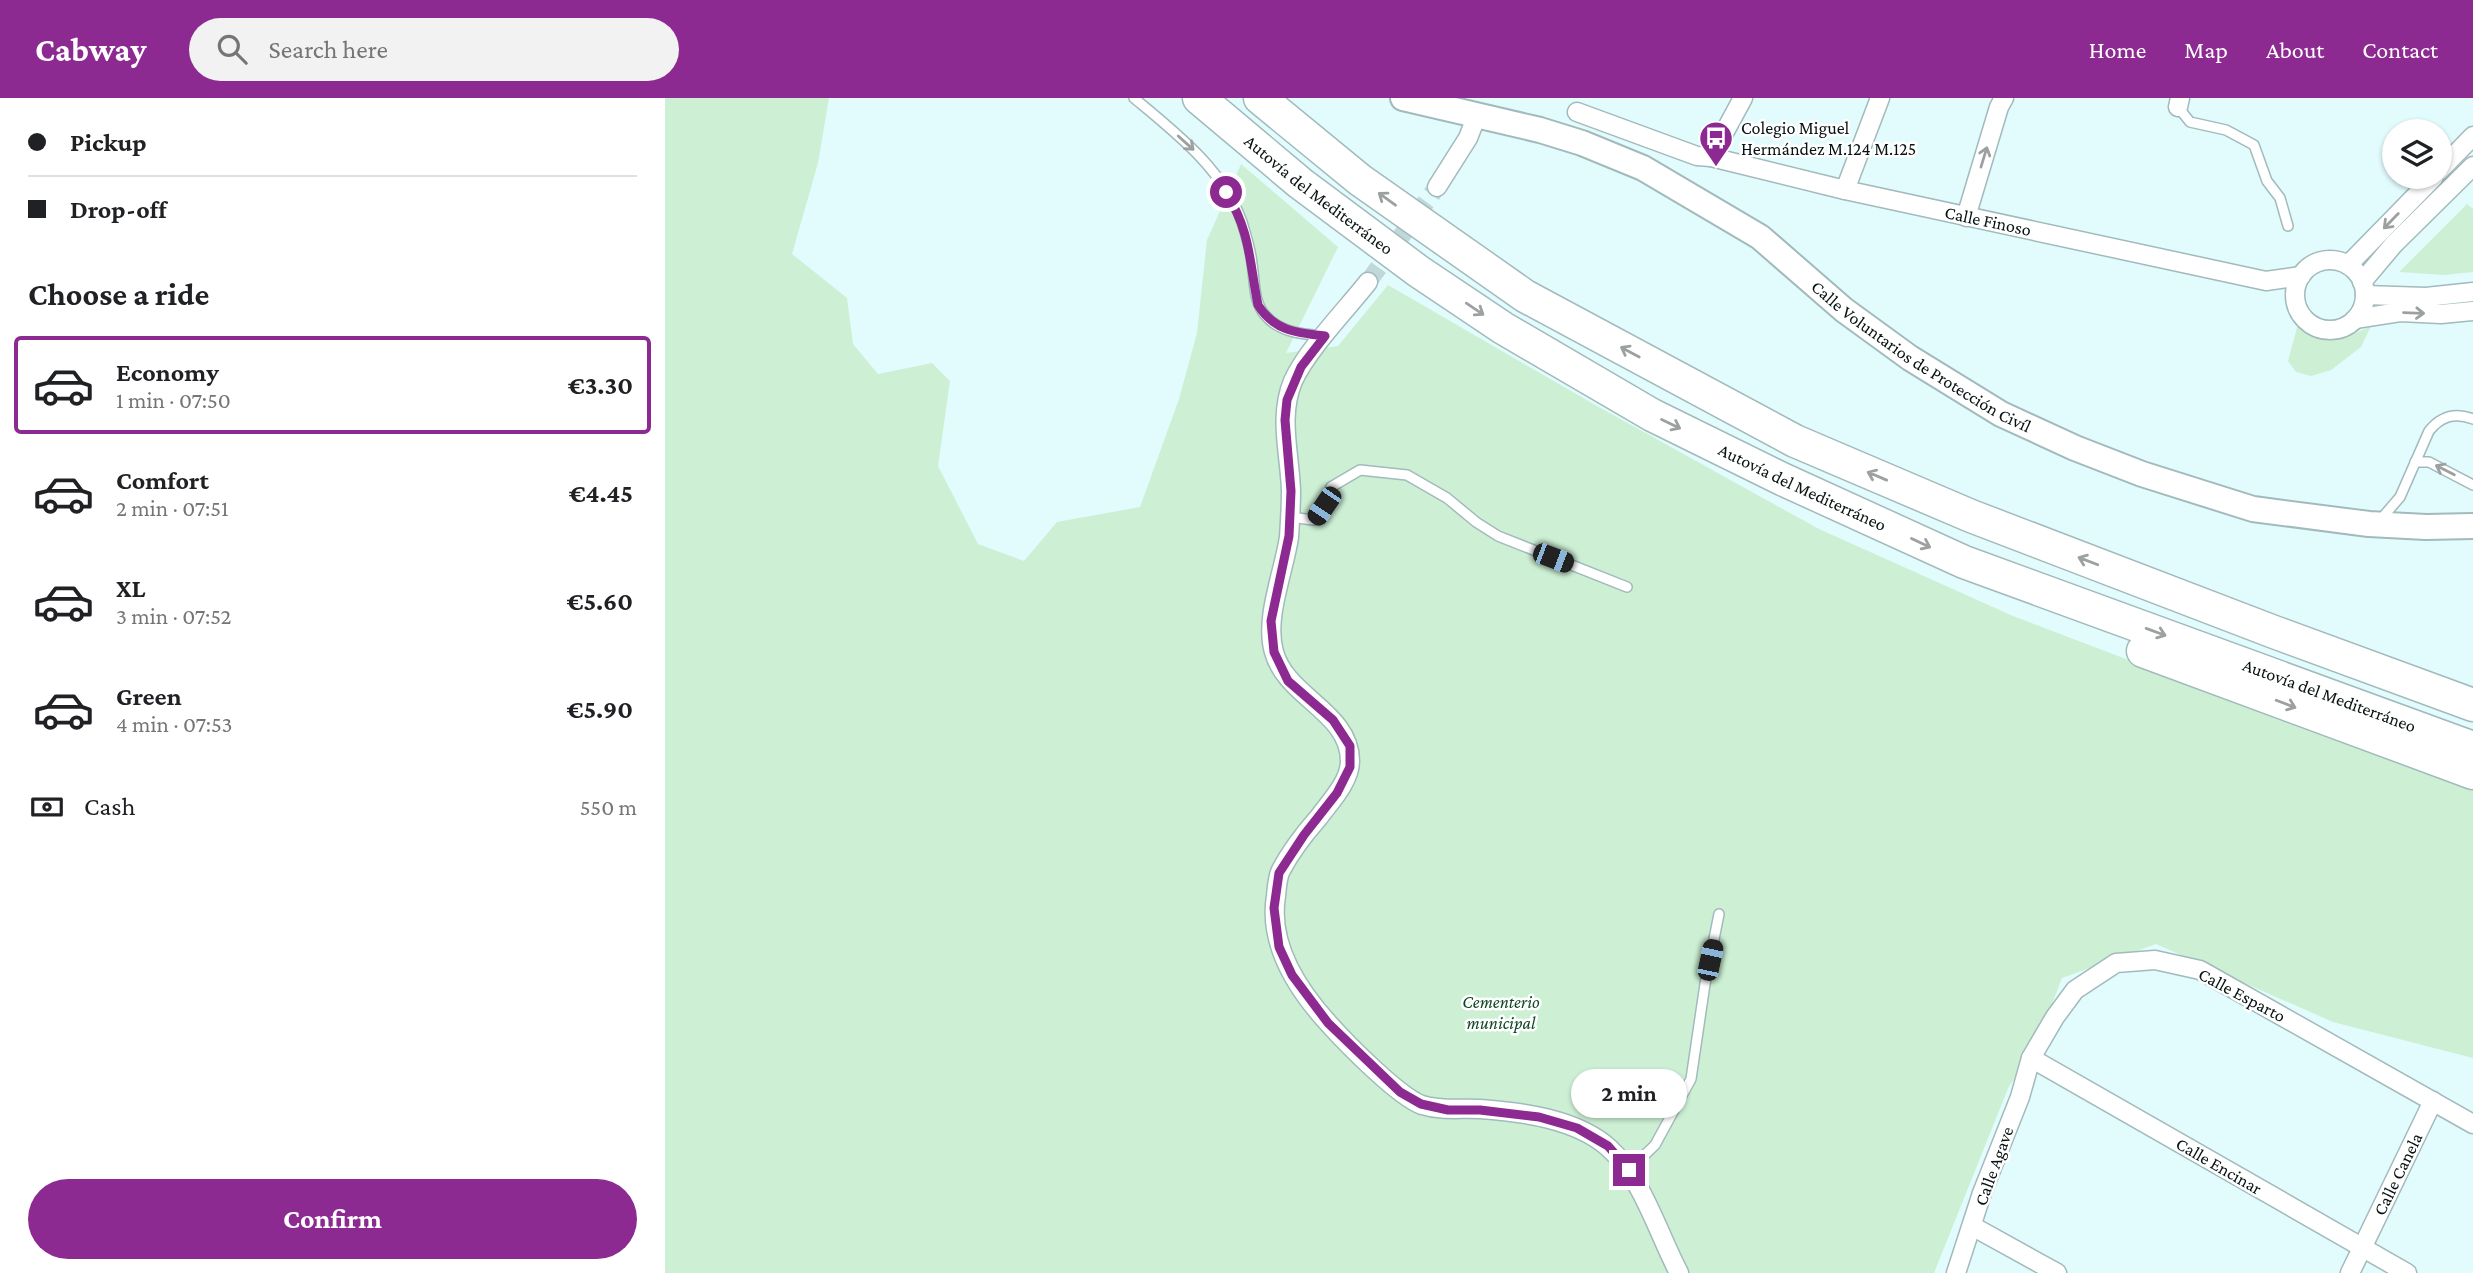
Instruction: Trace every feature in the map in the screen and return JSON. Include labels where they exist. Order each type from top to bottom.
[{"type":"highway","name":"Autovía del Mediterráneo","points":[[1199,98],[1300,183],[1418,271],[1503,328],[1652,415],[1782,479],[1963,562],[2473,748]]},
{"type":"highway","name":"Autovía del Mediterráneo","points":[[1260,98],[1360,180],[1525,296],[1795,441],[1971,516],[2473,705]]},
{"type":"highway","points":[[1963,562],[2119,642],[2473,773]]},
{"type":"highway","points":[[2274,632],[2394,659],[2473,687]]},
{"type":"street","name":"Calle Voluntarios de Protección Civíl","points":[[1403,98],[1582,142],[1643,168],[1760,237],[1844,310],[1910,358],[2001,414],[2075,449],[2142,474],[2253,509],[2369,524],[2469,528]]},
{"type":"street","points":[[1704,157],[1743,98]]},
{"type":"street","points":[[1845,190],[1879,98]]},
{"type":"street","points":[[1966,217],[2004,98]]},
{"type":"street","name":"Calle Finoso","points":[[1577,111],[1704,157],[1845,190],[2266,281],[2301,275]]},
{"type":"street","points":[[1437,187],[1468,138],[1477,116]]},
{"type":"street","points":[[2452,158],[2473,136]]},
{"type":"street","points":[[2363,288],[2394,244],[2473,166]]},
{"type":"street","points":[[2348,265],[2422,189]]},
{"type":"street","points":[[2355,319],[2364,304],[2363,288],[2348,265],[2338,261],[2317,262],[2301,275],[2296,285],[2296,305],[2301,314],[2316,327],[2337,329],[2355,319],[2400,312],[2441,314],[2473,311]]},
{"type":"street","name":"Calle Finoso","points":[[2266,281],[2296,305]]},
{"type":"street","points":[[1368,282],[1301,367],[1287,400],[1285,420],[1291,491],[1290,517],[1281,583],[1271,621],[1274,652],[1288,681],[1333,720],[1350,746],[1350,767],[1337,793],[1279,873],[1274,908],[1279,947],[1292,975],[1328,1023],[1400,1092],[1421,1104],[1448,1110],[1480,1110],[1539,1117],[1577,1128],[1608,1146],[1629,1170],[1679,1273]]},
{"type":"street","points":[[2363,288],[2426,297],[2473,292]]},
{"type":"street","name":"Calle Esparto","points":[[2031,1058],[2055,1017],[2075,990],[2116,963],[2155,960],[2200,970],[2473,1124]]},
{"type":"street","name":"Calle Agave","points":[[1956,1273],[1982,1194],[2020,1097],[2031,1058]]},
{"type":"street","name":"Calle Encinar","points":[[2031,1058],[2407,1273]]},
{"type":"street","name":"Calle Canela","points":[[2350,1273],[2433,1101]]},
{"type":"street","points":[[1972,1226],[2057,1273]]},
{"type":"lane","points":[[1135,98],[1197,154],[1216,175],[1229,197],[1246,238],[1258,305],[1264,314],[1283,329],[1325,336]]},
{"type":"lane","points":[[2179,102],[2190,122],[2226,130],[2254,145],[2267,181],[2280,198],[2288,226]]},
{"type":"lane","points":[[2369,524],[2386,516],[2400,497],[2435,423],[2451,416],[2462,415],[2473,419]]},
{"type":"lane","points":[[2415,462],[2429,462],[2473,485]]},
{"type":"lane","points":[[1290,517],[1314,520],[1324,506],[1331,487],[1360,470],[1407,475],[1447,498],[1498,536],[1627,587]]},
{"type":"lane","points":[[2400,497],[2404,514],[2416,527]]},
{"type":"lane","points":[[1629,1170],[1655,1145],[1691,1079],[1705,984],[1720,914]]},
{"type":"green space","name":"Cementerio municipal","points":[[665,98],[829,98],[818,163],[792,254],[847,298],[853,344],[878,374],[932,363],[950,381],[938,466],[978,544],[1024,561],[1057,522],[1140,507],[1179,399],[1197,333],[1207,240],[1241,164],[1338,247],[1286,353],[1338,346],[1388,285],[1597,406],[1819,529],[2013,616],[2473,787],[2473,1058],[2333,1022],[2156,944],[2062,978],[2031,1058],[2009,1086],[1934,1273],[665,1273]]},
{"type":"green space","points":[[2467,204],[2473,209],[2473,272],[2444,275],[2399,272]]},
{"type":"green space","points":[[2298,324],[2308,332],[2325,339],[2342,338],[2371,326],[2361,347],[2331,370],[2311,376],[2296,372],[2288,361]]},
{"type":"tunnel","points":[[1368,282],[1437,187]]},
{"type":"place","name":"Colegio Miguel Hermández M.124 M.125","points":[[1716,168]]},
{"type":"route","points":[[1226,192],[1242,223],[1252,262],[1258,305],[1264,314],[1283,329],[1325,336],[1301,367],[1287,400],[1286,444],[1291,491],[1289,536],[1271,621],[1274,652],[1288,681],[1333,720],[1350,746],[1350,767],[1337,793],[1279,873],[1274,908],[1279,947],[1292,975],[1328,1023],[1400,1092],[1421,1104],[1448,1110],[1480,1110],[1539,1117],[1577,1128],[1608,1146],[1629,1170]]}]
